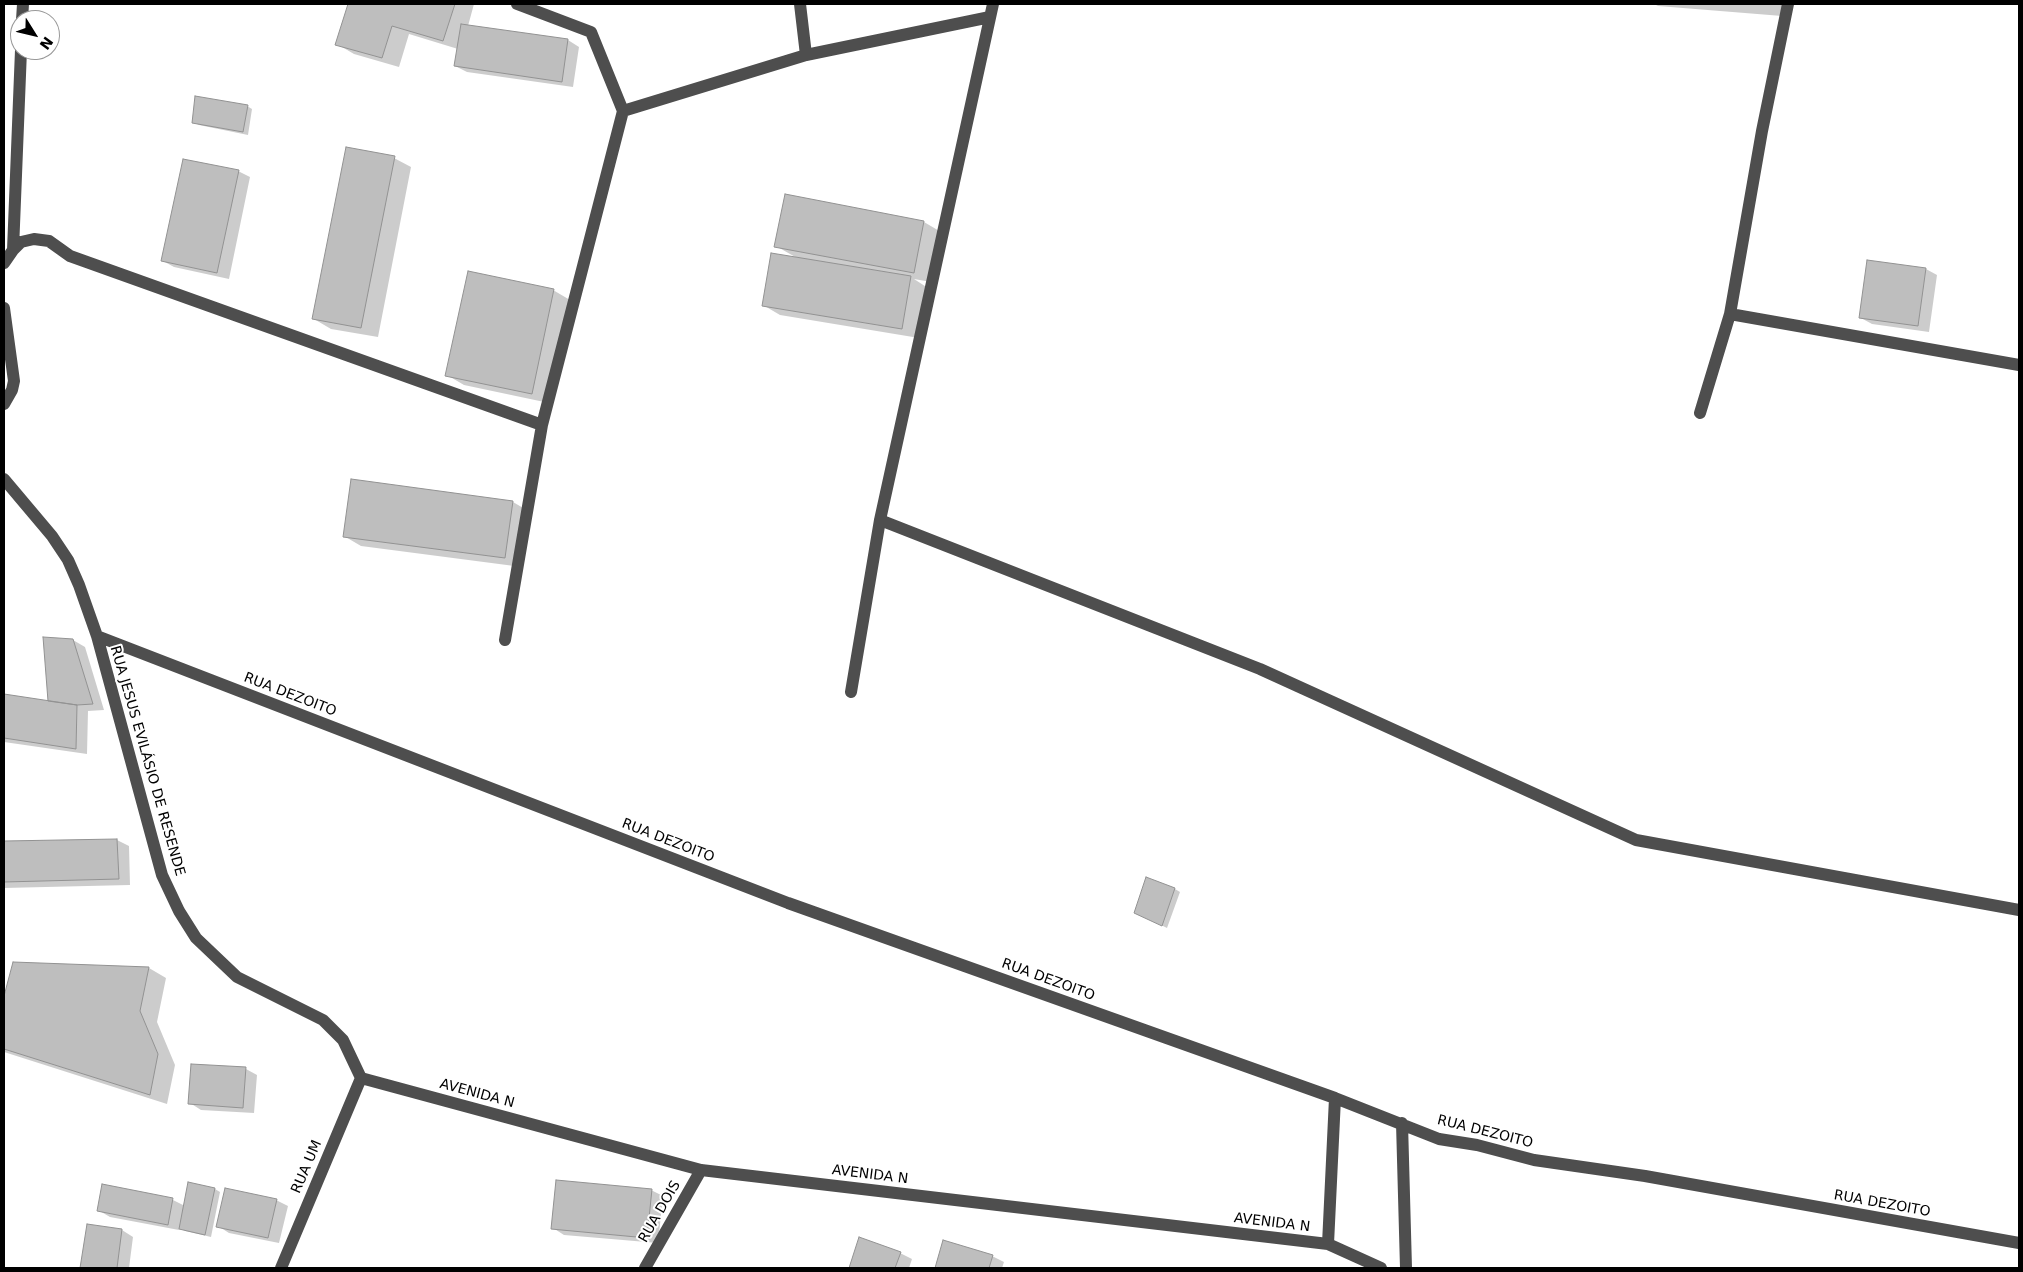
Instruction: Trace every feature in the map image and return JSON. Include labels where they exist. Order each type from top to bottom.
[{"type":"street","points":[[504,640],[542,425],[623,112],[591,32],[517,4]]},
{"type":"street","points":[[800,4],[806,55]]},
{"type":"street","points":[[851,692],[880,520],[993,4]]},
{"type":"street","points":[[1700,413],[1730,314],[1762,131],[1788,4]]},
{"type":"street","points":[[623,112],[806,55],[990,17]]},
{"type":"street","points":[[13,250],[21,60]]},
{"type":"street","points":[[4,263],[21,242],[34,239],[49,240],[70,256],[542,425]]},
{"type":"street","points":[[4,308],[14,381],[12,390],[4,404]]},
{"type":"street","points":[[1730,314],[2019,365]]},
{"type":"street","name":"RUA JESUS EVILÁSIO DE RESENDE","points":[[4,479],[52,536],[68,560],[79,585],[96,636],[162,875],[179,911],[196,938],[237,977],[323,1020],[343,1040],[361,1078]]},
{"type":"street","points":[[880,520],[1260,669],[1636,840],[2019,910]]},
{"type":"street","name":"RUA DEZOITO","points":[[96,636],[788,903],[1335,1098],[1439,1139],[1477,1145],[1534,1160],[1645,1176],[2019,1243]]},
{"type":"street","name":"AVENIDA N","points":[[361,1078],[701,1170],[1328,1244],[1381,1268]]},
{"type":"street","name":"RUA UM","points":[[281,1268],[361,1078]]},
{"type":"street","points":[[1328,1244],[1335,1098]]},
{"type":"street","points":[[1402,1123],[1406,1268]]},
{"type":"street","name":"RUA DOIS","points":[[645,1268],[701,1170]]},
{"type":"building","points":[[348,4],[455,4],[443,41],[392,26],[382,58],[335,45]]},
{"type":"building","points":[[461,24],[568,39],[562,82],[454,66]]},
{"type":"building","points":[[195,96],[248,105],[243,132],[192,123]]},
{"type":"building","points":[[346,147],[395,156],[361,328],[312,319]]},
{"type":"building","points":[[183,159],[239,170],[217,273],[161,261]]},
{"type":"building","points":[[785,194],[924,221],[914,273],[774,247]]},
{"type":"building","points":[[771,253],[911,276],[902,329],[762,306]]},
{"type":"building","points":[[1867,260],[1926,268],[1918,326],[1859,318]]},
{"type":"building","points":[[468,271],[554,289],[532,394],[445,376]]},
{"type":"building","points":[[351,479],[513,501],[505,558],[343,537]]},
{"type":"building","points":[[43,637],[73,639],[93,704],[77,705],[48,701]]},
{"type":"building","points":[[4,694],[77,705],[76,749],[4,738]]},
{"type":"building","points":[[117,839],[119,879],[4,882],[4,841]]},
{"type":"building","points":[[1146,877],[1175,888],[1162,926],[1134,913]]},
{"type":"building","points":[[13,962],[149,967],[140,1011],[158,1054],[150,1095],[4,1049],[4,996]]},
{"type":"building","points":[[191,1064],[246,1067],[243,1108],[188,1104]]},
{"type":"building","points":[[556,1180],[652,1189],[647,1238],[551,1229]]},
{"type":"building","points":[[188,1182],[215,1188],[205,1235],[179,1229]]},
{"type":"building","points":[[102,1184],[173,1198],[168,1225],[97,1211]]},
{"type":"building","points":[[225,1188],[277,1199],[268,1238],[216,1227]]},
{"type":"building","points":[[87,1224],[122,1229],[117,1268],[80,1268]]},
{"type":"building","points":[[859,1237],[901,1252],[895,1268],[849,1268]]},
{"type":"building","points":[[943,1240],[993,1255],[989,1268],[935,1268]]}]
